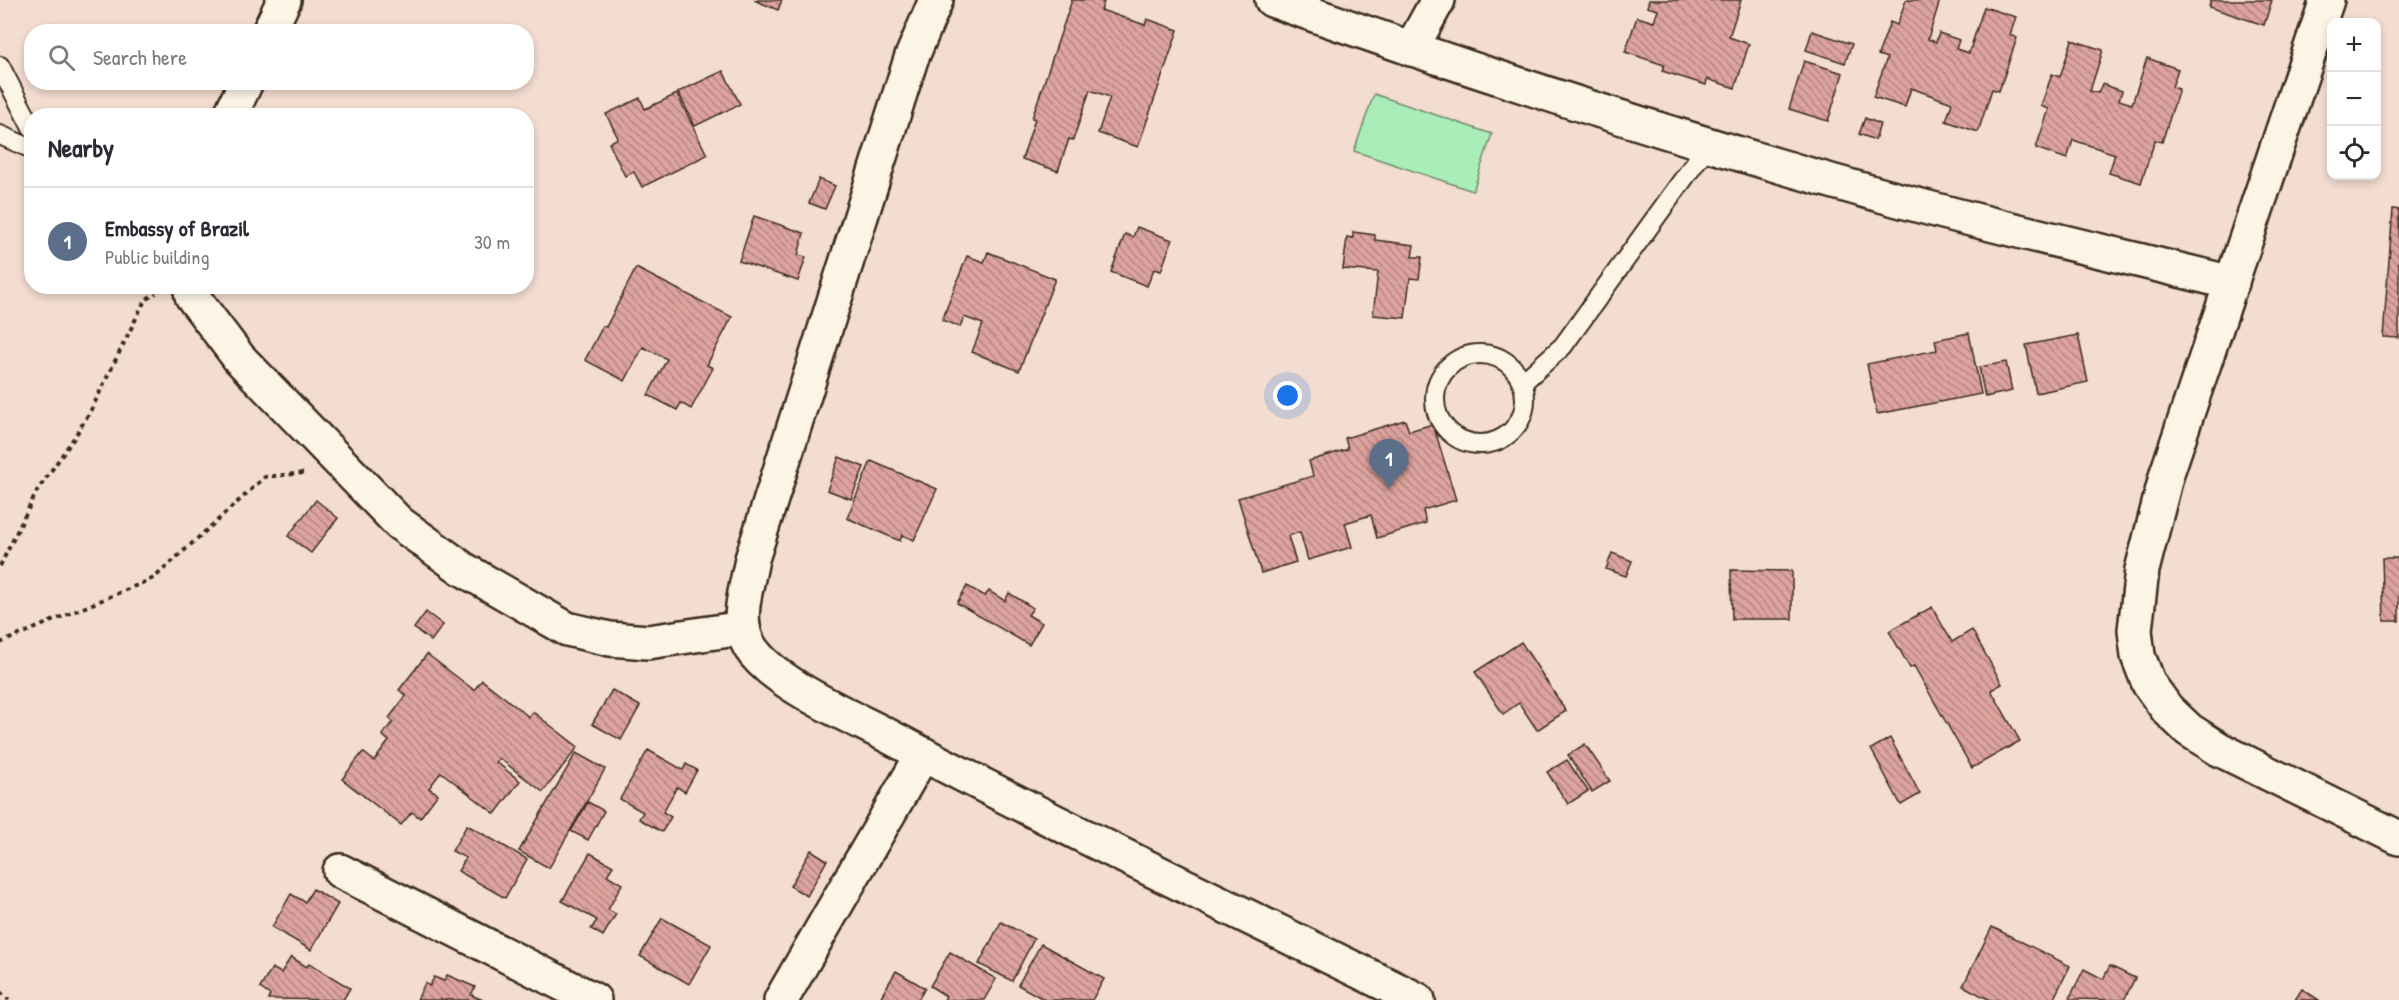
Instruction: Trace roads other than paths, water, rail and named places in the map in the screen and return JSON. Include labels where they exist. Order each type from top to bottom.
[{"type":"street","points":[[273,24],[284,0]]},
{"type":"street","points":[[936,0],[911,59],[752,559],[743,606],[742,628],[749,646],[763,663],[783,678],[923,754],[1418,1000]]},
{"type":"street","points":[[1272,0],[1412,49],[1708,145],[1897,200],[2232,283]]},
{"type":"street","points":[[1412,49],[1438,0]]},
{"type":"street","points":[[2327,0],[2167,473],[2142,570],[2135,630],[2138,656],[2149,684],[2167,709],[2189,730],[2219,749],[2399,838]]},
{"type":"street","points":[[234,108],[242,90]]},
{"type":"street","points":[[183,294],[239,358],[399,523],[463,570],[567,629],[610,639],[648,642],[742,628]]},
{"type":"street","points":[[781,1000],[923,754]]},
{"type":"street","points":[[340,870],[594,1000]]},
{"type":"lane","points":[[0,66],[24,112]]},
{"type":"lane","points":[[0,135],[24,146]]},
{"type":"lane","points":[[1523,382],[1563,345],[1708,145]]},
{"type":"lane","points":[[1482,352],[1507,361],[1523,382],[1525,407],[1513,431],[1491,444],[1465,442],[1443,427],[1434,403],[1438,377],[1456,359],[1482,352]]},
{"type":"place","name":"Embassy of Brazil","points":[[1389,489]]}]
